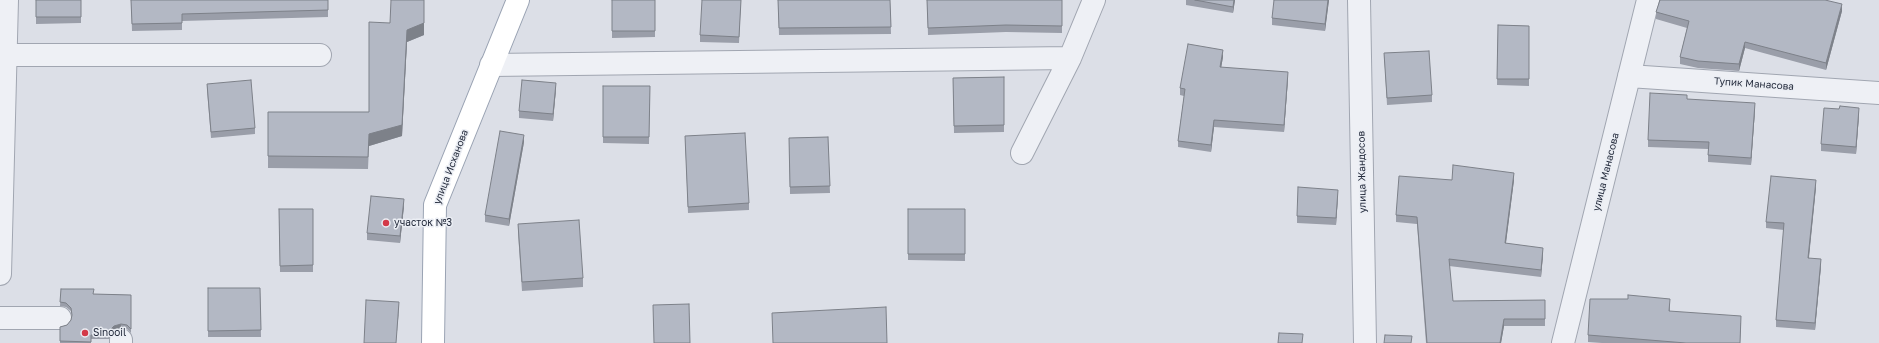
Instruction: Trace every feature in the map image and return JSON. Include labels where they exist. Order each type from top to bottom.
[{"type":"main road","name":"улица Исханова","points":[[433,343],[435,205],[518,0]]},
{"type":"street","points":[[1022,153],[1070,58],[1094,0]]},
{"type":"street","name":"улица Жандосов","points":[[1359,0],[1365,343]]},
{"type":"street","name":"улица Манасова","points":[[1563,343],[1648,0]]},
{"type":"street","points":[[0,274],[5,55],[4,10]]},
{"type":"street","points":[[5,55],[320,55]]},
{"type":"street","points":[[492,65],[1070,58]]},
{"type":"street","name":"Тупик Манасова","points":[[1629,76],[1879,93]]},
{"type":"street","points":[[0,318],[60,318]]},
{"type":"building","points":[[36,0],[81,0],[81,17],[36,17]]},
{"type":"building","points":[[131,0],[328,0],[328,10],[182,14],[182,23],[132,24]]},
{"type":"building","points":[[391,0],[424,0],[424,23],[407,30],[402,125],[369,134],[368,157],[268,156],[268,112],[369,112],[369,22],[390,23]]},
{"type":"building","points":[[612,0],[655,0],[655,31],[612,31]]},
{"type":"building","points":[[702,0],[741,0],[739,37],[700,35]]},
{"type":"building","points":[[778,0],[890,0],[891,27],[779,28]]},
{"type":"building","points":[[927,0],[1062,0],[1062,26],[1006,25],[928,28]]},
{"type":"building","points":[[1195,0],[1234,0],[1233,7]]},
{"type":"building","points":[[1274,0],[1328,0],[1325,24],[1272,18]]},
{"type":"building","points":[[1660,0],[1825,0],[1842,4],[1826,63],[1745,42],[1739,64],[1698,61],[1680,57],[1689,21],[1656,12]]},
{"type":"building","points":[[1498,25],[1529,26],[1529,79],[1497,79]]},
{"type":"building","points":[[1188,44],[1223,50],[1220,67],[1288,72],[1284,125],[1214,120],[1211,145],[1178,141],[1185,89],[1180,88]]},
{"type":"building","points":[[1429,51],[1432,95],[1387,98],[1384,53]]},
{"type":"building","points":[[1004,77],[1004,125],[954,126],[953,78]]},
{"type":"building","points":[[251,80],[255,128],[211,132],[207,84]]},
{"type":"building","points":[[522,80],[556,83],[553,114],[519,111]]},
{"type":"building","points":[[603,86],[650,86],[649,137],[603,137]]},
{"type":"building","points":[[1650,93],[1687,95],[1687,99],[1755,103],[1751,158],[1708,155],[1709,142],[1648,140]]},
{"type":"building","points":[[1840,106],[1859,108],[1856,147],[1821,144],[1824,108],[1839,109]]},
{"type":"building","points":[[500,131],[524,135],[509,219],[485,215]]},
{"type":"building","points":[[745,133],[749,203],[688,207],[685,136]]},
{"type":"building","points":[[828,137],[830,186],[790,187],[789,138]]},
{"type":"building","points":[[1453,165],[1514,173],[1505,243],[1543,248],[1541,270],[1449,259],[1453,301],[1545,300],[1545,319],[1504,319],[1500,343],[1427,343],[1417,217],[1396,215],[1399,176],[1452,180]]},
{"type":"building","points":[[1771,176],[1816,180],[1808,258],[1821,259],[1815,323],[1776,320],[1784,223],[1766,222]]},
{"type":"building","points":[[1298,187],[1338,190],[1336,218],[1297,216]]},
{"type":"building","name":"участок №3","points":[[371,196],[404,199],[400,236],[367,233]]},
{"type":"building","points":[[279,209],[313,209],[313,265],[280,266]]},
{"type":"building","points":[[908,209],[965,209],[965,254],[908,254]]},
{"type":"building","points":[[579,220],[583,278],[522,282],[518,224]]},
{"type":"building","points":[[208,288],[260,288],[261,330],[208,331]]},
{"type":"building","points":[[61,289],[94,289],[93,294],[131,295],[131,329],[127,325],[121,324],[114,326],[110,330],[109,336],[91,335],[91,342],[60,341],[60,327],[67,325],[71,320],[72,315],[71,308],[66,303],[60,302]]},
{"type":"building","points":[[1628,295],[1670,299],[1669,311],[1741,316],[1740,343],[1686,343],[1588,335],[1590,299],[1628,299]]},
{"type":"building","points":[[366,300],[399,302],[396,343],[364,343]]},
{"type":"building","points":[[689,304],[690,343],[654,343],[653,305]]},
{"type":"building","points":[[886,307],[887,343],[773,343],[772,313]]},
{"type":"building","points":[[1279,333],[1303,334],[1302,343],[1278,343]]},
{"type":"building","points":[[1385,335],[1412,336],[1411,343],[1384,343]]},
{"type":"place","name":"участок №3","points":[[386,223]]},
{"type":"place","name":"Sinooil","points":[[85,333]]}]
